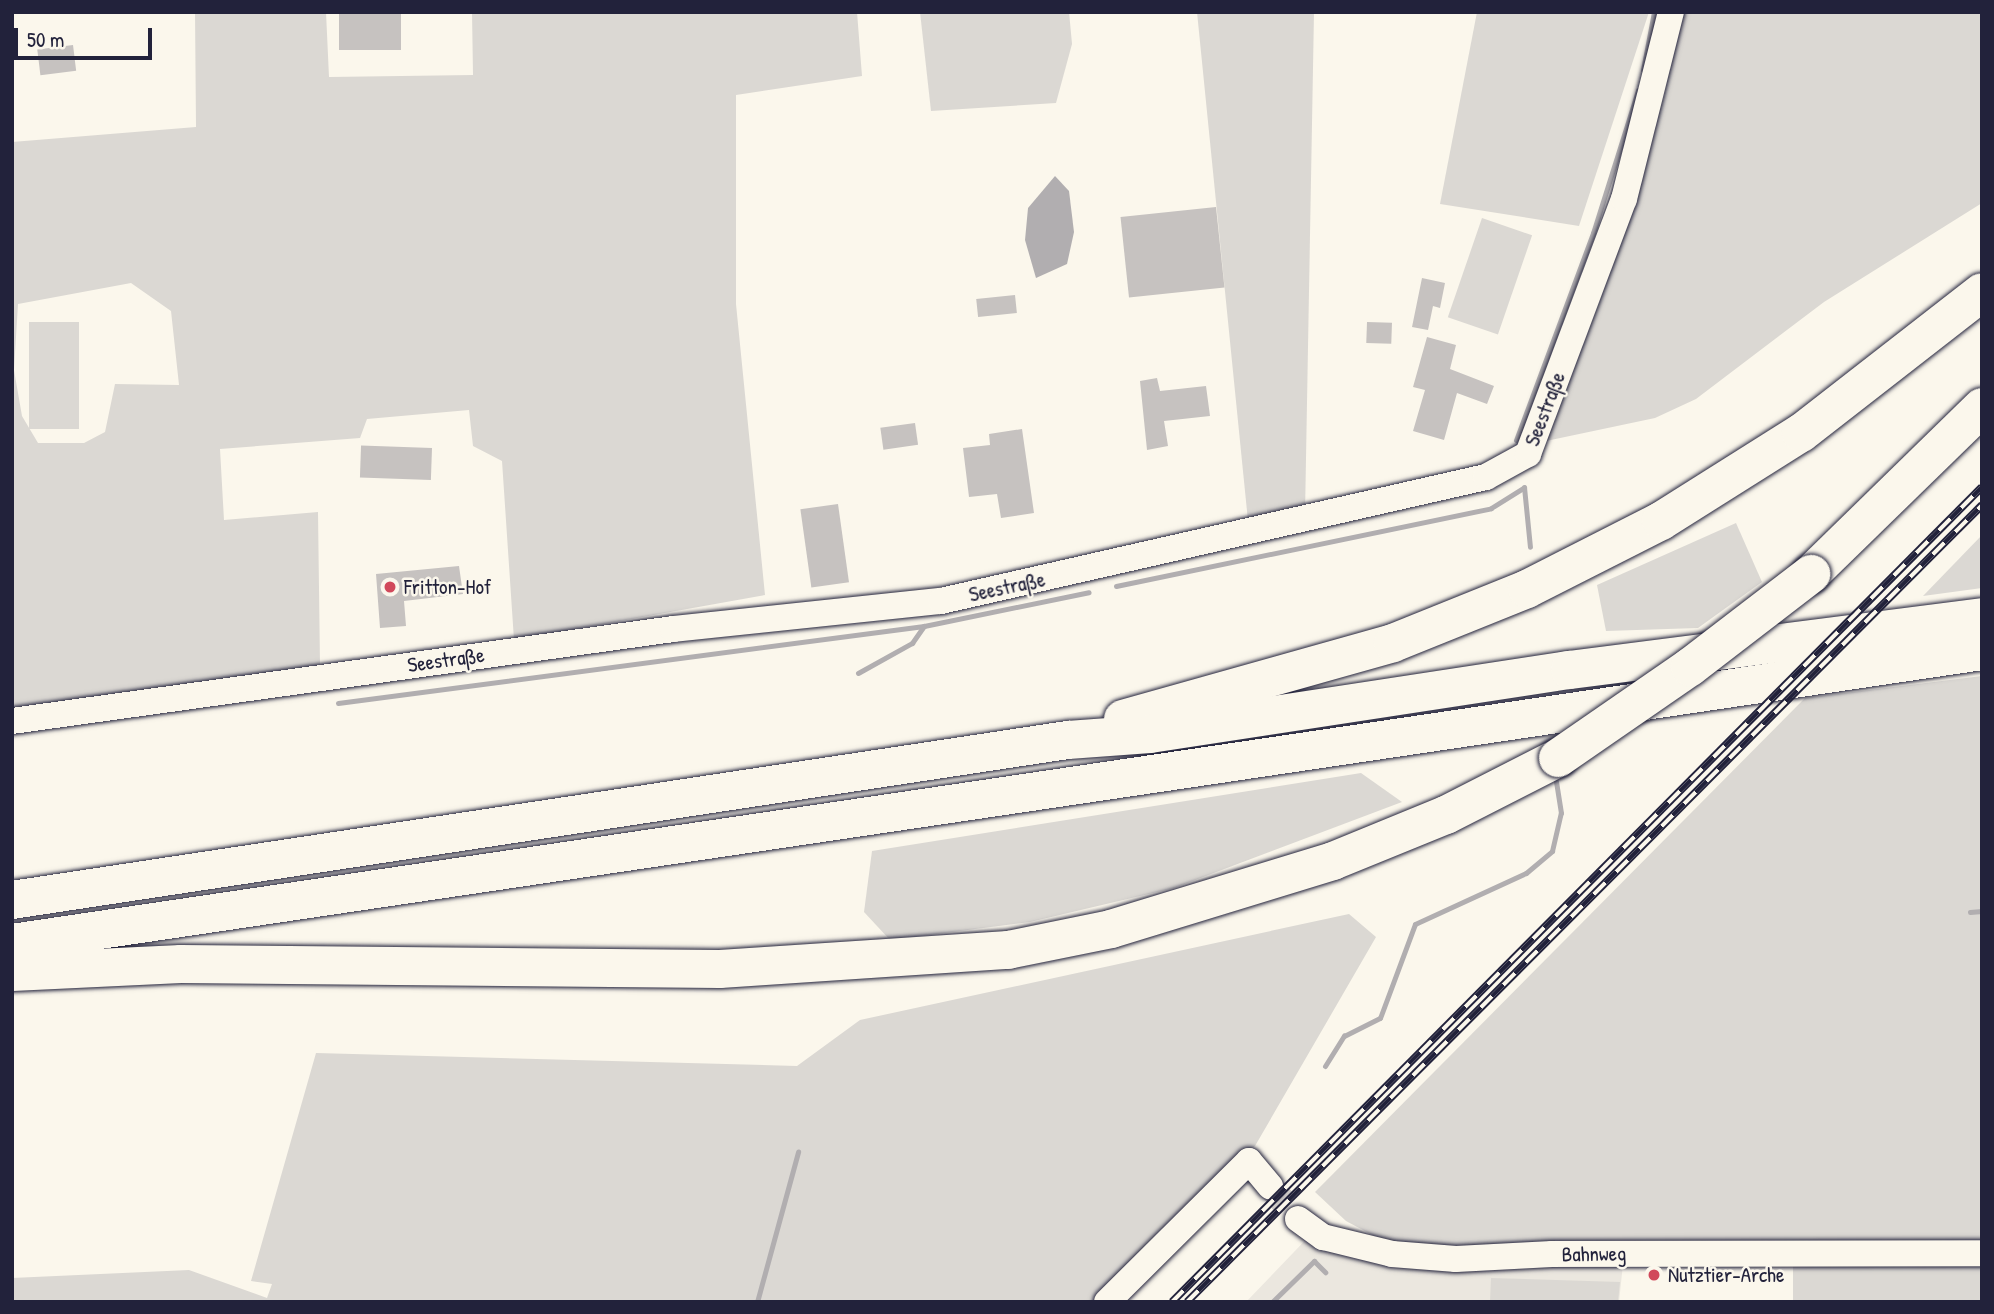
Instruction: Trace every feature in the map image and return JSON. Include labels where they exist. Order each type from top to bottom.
[{"type":"highway","points":[[1068,740],[1152,708],[1259,684],[1393,643],[1527,589],[1661,521],[1801,433],[1982,292]]},
{"type":"highway","points":[[12,972],[181,964],[720,969],[1007,950],[1111,929],[1333,861],[1446,815],[1558,758],[1690,667],[1811,574],[1982,407]]},
{"type":"highway","points":[[12,900],[1068,740],[1150,734],[1570,670],[1982,617]]},
{"type":"highway","points":[[12,943],[1982,651]]},
{"type":"street","name":"Seestraße","points":[[12,721],[673,629],[940,601],[1486,477],[1528,454],[1624,199],[1671,12]]},
{"type":"street","points":[[1107,1302],[1249,1161],[1270,1186]]},
{"type":"street","name":"Bahnweg","points":[[1298,1219],[1323,1237],[1392,1254],[1456,1259],[1552,1254],[1982,1253]]},
{"type":"shaded area","points":[[195,12],[326,12],[329,77],[473,75],[472,12],[857,12],[862,76],[736,95],[736,304],[765,595],[514,640],[502,461],[473,446],[469,410],[367,419],[360,438],[220,449],[224,520],[318,512],[320,665],[12,711],[12,142],[196,127]],"holes":[[[131,283],[171,311],[179,385],[115,384],[105,432],[84,443],[38,443],[22,416],[14,370],[18,304]]]},
{"type":"shaded area","points":[[920,12],[1069,12],[1072,44],[1056,103],[931,111]]},
{"type":"shaded area","points":[[1197,12],[1314,12],[1305,515],[1248,521]]},
{"type":"shaded area","points":[[1477,12],[1649,12],[1579,226],[1440,204]]},
{"type":"shaded area","points":[[1681,12],[1982,12],[1982,203],[1824,302],[1696,399],[1655,418],[1546,441],[1600,301],[1664,97]]},
{"type":"shaded area","points":[[1055,176],[1069,191],[1074,232],[1067,264],[1036,278],[1025,240],[1028,208]]},
{"type":"shaded area","points":[[1482,218],[1532,235],[1498,335],[1448,317]]},
{"type":"shaded area","points":[[29,322],[79,322],[79,429],[29,429]]},
{"type":"shaded area","points":[[1736,523],[1762,582],[1698,628],[1606,631],[1597,585]]},
{"type":"shaded area","points":[[1982,535],[1982,588],[1923,596]]},
{"type":"shaded area","points":[[1982,676],[1982,1245],[1393,1246],[1346,1221],[1315,1192],[1805,698]]},
{"type":"shaded area","points":[[1361,773],[1402,802],[1174,888],[1030,922],[890,940],[864,912],[872,851]]},
{"type":"shaded area","points":[[1349,914],[1376,937],[1255,1146],[1095,1302],[12,1302],[12,1278],[189,1270],[267,1298],[272,1284],[251,1281],[316,1053],[797,1066],[860,1020]]},
{"type":"shaded area","points":[[1317,1228],[1393,1246],[1623,1264],[1619,1302],[1246,1302]]},
{"type":"shaded area","points":[[1793,1259],[1982,1259],[1982,1302],[1793,1302]]},
{"type":"shaded area","points":[[1491,1278],[1620,1282],[1618,1302],[1490,1302]]},
{"type":"building","points":[[339,12],[401,12],[401,50],[339,50]]},
{"type":"building","points":[[73,45],[76,71],[40,75],[37,49]]},
{"type":"building","points":[[1216,207],[1224,288],[1129,298],[1121,217]]},
{"type":"building","points":[[1422,278],[1445,283],[1440,308],[1433,306],[1428,330],[1412,327]]},
{"type":"building","points":[[1015,295],[1017,313],[978,317],[976,299]]},
{"type":"building","points":[[1367,322],[1392,323],[1391,344],[1366,343]]},
{"type":"building","points":[[1427,337],[1456,345],[1450,369],[1494,386],[1487,404],[1457,393],[1444,440],[1413,431],[1425,390],[1413,387]]},
{"type":"building","points":[[1157,378],[1160,391],[1206,386],[1210,416],[1164,421],[1168,446],[1147,450],[1140,381]]},
{"type":"building","points":[[915,423],[918,445],[883,450],[880,428]]},
{"type":"building","points":[[1022,429],[1034,513],[1001,518],[997,494],[969,497],[963,448],[990,445],[989,434]]},
{"type":"building","points":[[361,446],[432,448],[431,480],[360,478]]},
{"type":"building","points":[[838,504],[849,582],[811,588],[800,509]]},
{"type":"building","points":[[459,566],[463,594],[404,601],[406,626],[380,628],[376,574]]},
{"type":"waterway","points":[[1643,70],[1654,12]]},
{"type":"waterway","points":[[1516,440],[1593,233],[1638,90]]},
{"type":"waterway","points":[[1116,586],[1491,508],[1524,487],[1530,547]]},
{"type":"waterway","points":[[858,673],[912,643],[924,626],[1089,592]]},
{"type":"waterway","points":[[338,703],[924,626]]},
{"type":"waterway","points":[[1325,1066],[1344,1036],[1380,1018],[1415,924],[1526,873],[1552,851],[1561,813],[1556,781]]},
{"type":"waterway","points":[[1970,912],[1982,911]]},
{"type":"waterway","points":[[757,1302],[798,1152]]},
{"type":"waterway","points":[[1272,1302],[1314,1261],[1325,1272]]},
{"type":"tunnel","points":[[1270,1186],[1298,1219]]},
{"type":"railway","points":[[1172,1302],[1982,487]]},
{"type":"railway","points":[[1187,1302],[1982,505]]},
{"type":"place","name":"Fritton-Hof","points":[[390,587]]},
{"type":"place","name":"Nutztier-Arche","points":[[1654,1275]]}]
